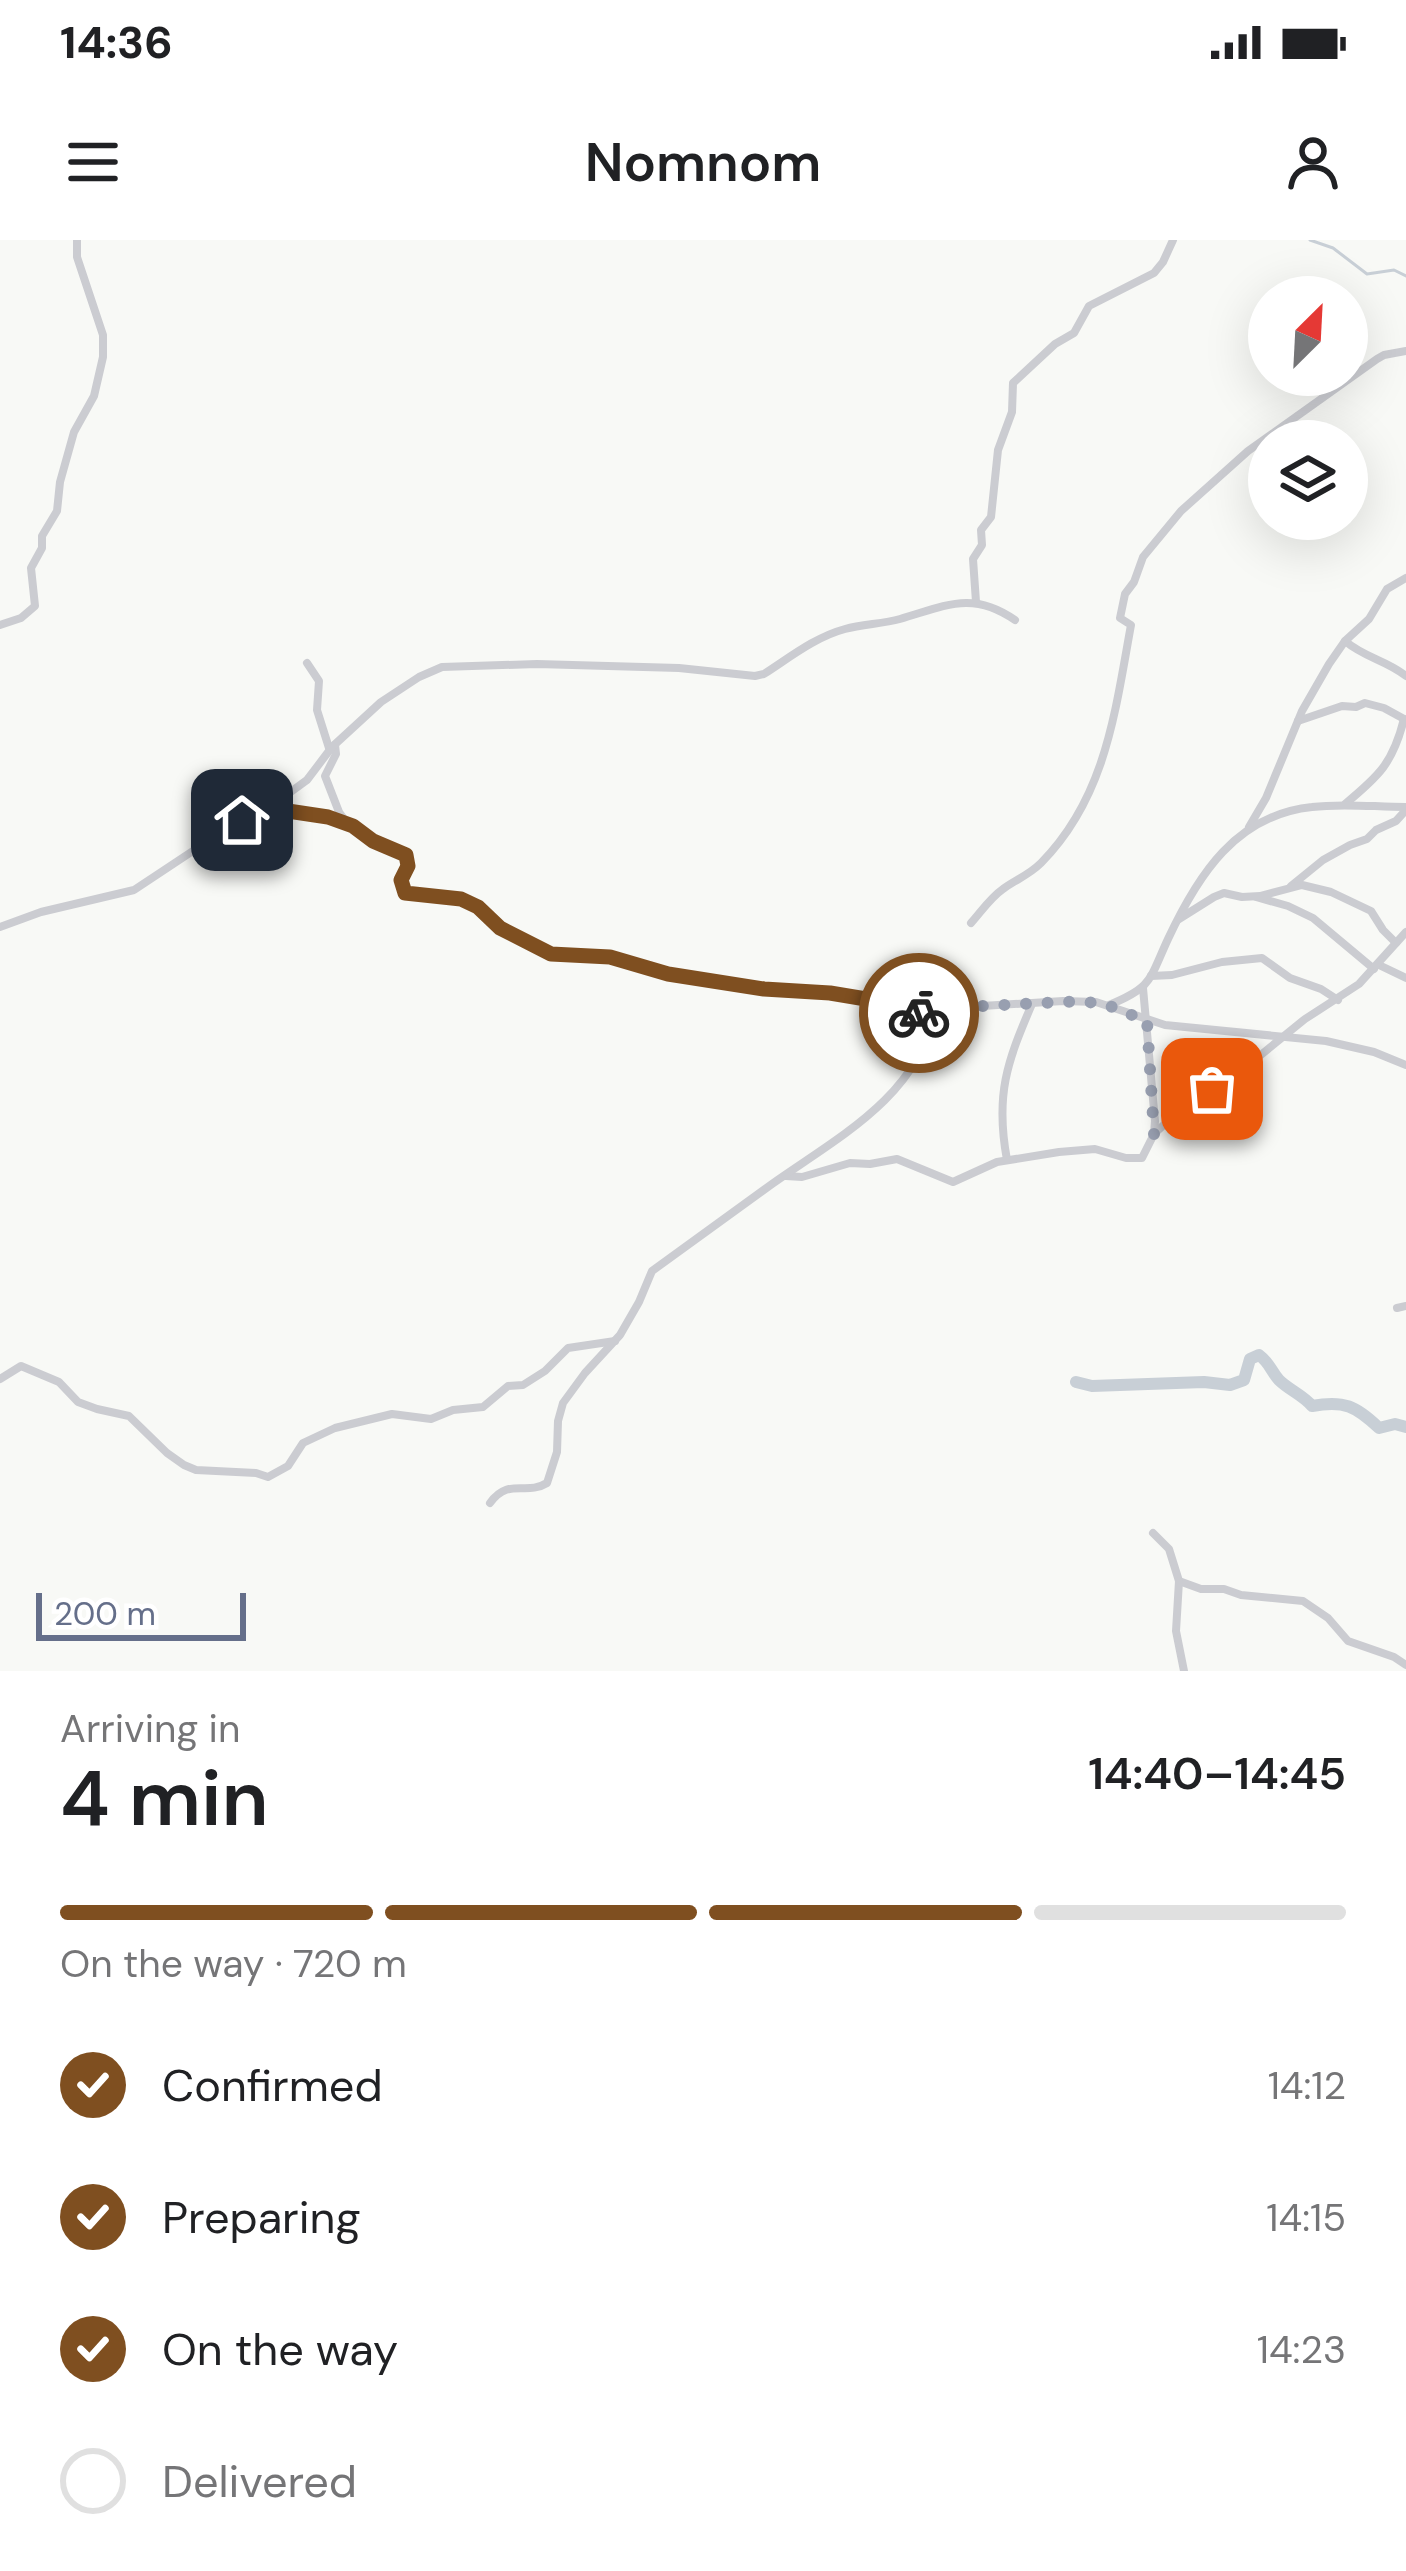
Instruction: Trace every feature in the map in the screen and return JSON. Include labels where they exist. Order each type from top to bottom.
[{"type":"street","points":[[0,625],[21,618],[35,606],[31,568],[57,511],[74,432],[94,396],[103,357],[103,335],[77,257],[77,240]]},
{"type":"street","points":[[976,602],[974,560],[982,544],[981,530],[991,517],[999,443],[1010,421],[1013,383],[1074,333],[1089,306],[1154,273],[1173,240]]},
{"type":"street","points":[[971,923],[999,892],[1044,860],[1090,795],[1119,702],[1130,625],[1120,618],[1122,603],[1143,557],[1181,512],[1248,451],[1377,359],[1406,351]]},
{"type":"street","points":[[1107,1005],[1143,988],[1217,858],[1248,828],[1297,722],[1345,641],[1369,619],[1387,590],[1406,578]]},
{"type":"street","points":[[0,927],[41,911],[134,890],[308,780],[332,747],[397,690],[442,667],[679,668],[755,676],[840,630],[934,607],[976,602],[1015,620]]},
{"type":"street","points":[[1345,641],[1406,676]]},
{"type":"street","points":[[307,663],[319,681],[317,710],[336,754],[326,779],[338,812],[348,824]]},
{"type":"street","points":[[1297,722],[1365,703],[1405,719],[1394,752],[1380,774],[1344,806]]},
{"type":"street","points":[[268,808],[348,824],[406,855],[408,866],[401,880],[405,893],[461,899],[478,907],[500,928],[551,954],[610,957],[668,974],[764,989],[830,993],[932,1015],[982,1006],[1082,1001],[1179,1028],[1286,1036],[1374,1052],[1406,1065]]},
{"type":"street","points":[[1248,828],[1300,808],[1406,809]]},
{"type":"street","points":[[1291,887],[1323,860],[1364,841],[1406,809]]},
{"type":"street","points":[[1178,920],[1224,893],[1243,897],[1314,886],[1374,914],[1396,943]]},
{"type":"street","points":[[1255,896],[1312,919],[1377,967],[1406,978]]},
{"type":"street","points":[[784,1176],[802,1178],[850,1162],[893,1159],[953,1182],[1007,1160],[1095,1149],[1139,1159],[1154,1134],[1187,1103],[1236,1075],[1305,1019],[1338,1000],[1377,967],[1406,932]]},
{"type":"street","points":[[1151,976],[1262,958],[1290,978],[1338,1000]]},
{"type":"street","points":[[1143,988],[1154,1134]]},
{"type":"street","points":[[1007,1160],[1002,1097],[1032,1004]]},
{"type":"street","points":[[490,1503],[511,1487],[536,1489],[547,1483],[557,1451],[563,1402],[615,1341],[652,1271],[879,1105],[923,1050],[932,1015]]},
{"type":"street","points":[[0,1379],[21,1366],[59,1382],[78,1402],[129,1416],[184,1465],[268,1477],[288,1466],[303,1443],[335,1428],[392,1414],[431,1419],[453,1410],[483,1407],[508,1386],[523,1385],[544,1371],[568,1348],[615,1341]]},
{"type":"street","points":[[1153,1533],[1169,1549],[1179,1581],[1176,1631],[1184,1671]]},
{"type":"street","points":[[1179,1581],[1201,1589],[1303,1601],[1328,1618],[1350,1642],[1406,1665]]},
{"type":"waterway","points":[[1310,240],[1333,248],[1367,274],[1394,270],[1406,276]]},
{"type":"waterway","points":[[1076,1382],[1092,1386],[1230,1385],[1244,1380],[1250,1359],[1259,1355],[1279,1380],[1312,1406],[1341,1405],[1379,1428],[1406,1427]]},
{"type":"way so far","points":[[919,1013],[1082,1001],[1147,1021],[1154,1134],[1187,1103],[1212,1089]]},
{"type":"route","points":[[242,820],[268,808],[328,817],[353,826],[406,855],[408,866],[401,880],[405,893],[461,899],[478,907],[500,928],[551,954],[620,958],[668,974],[764,989],[830,993],[919,1013]]}]
